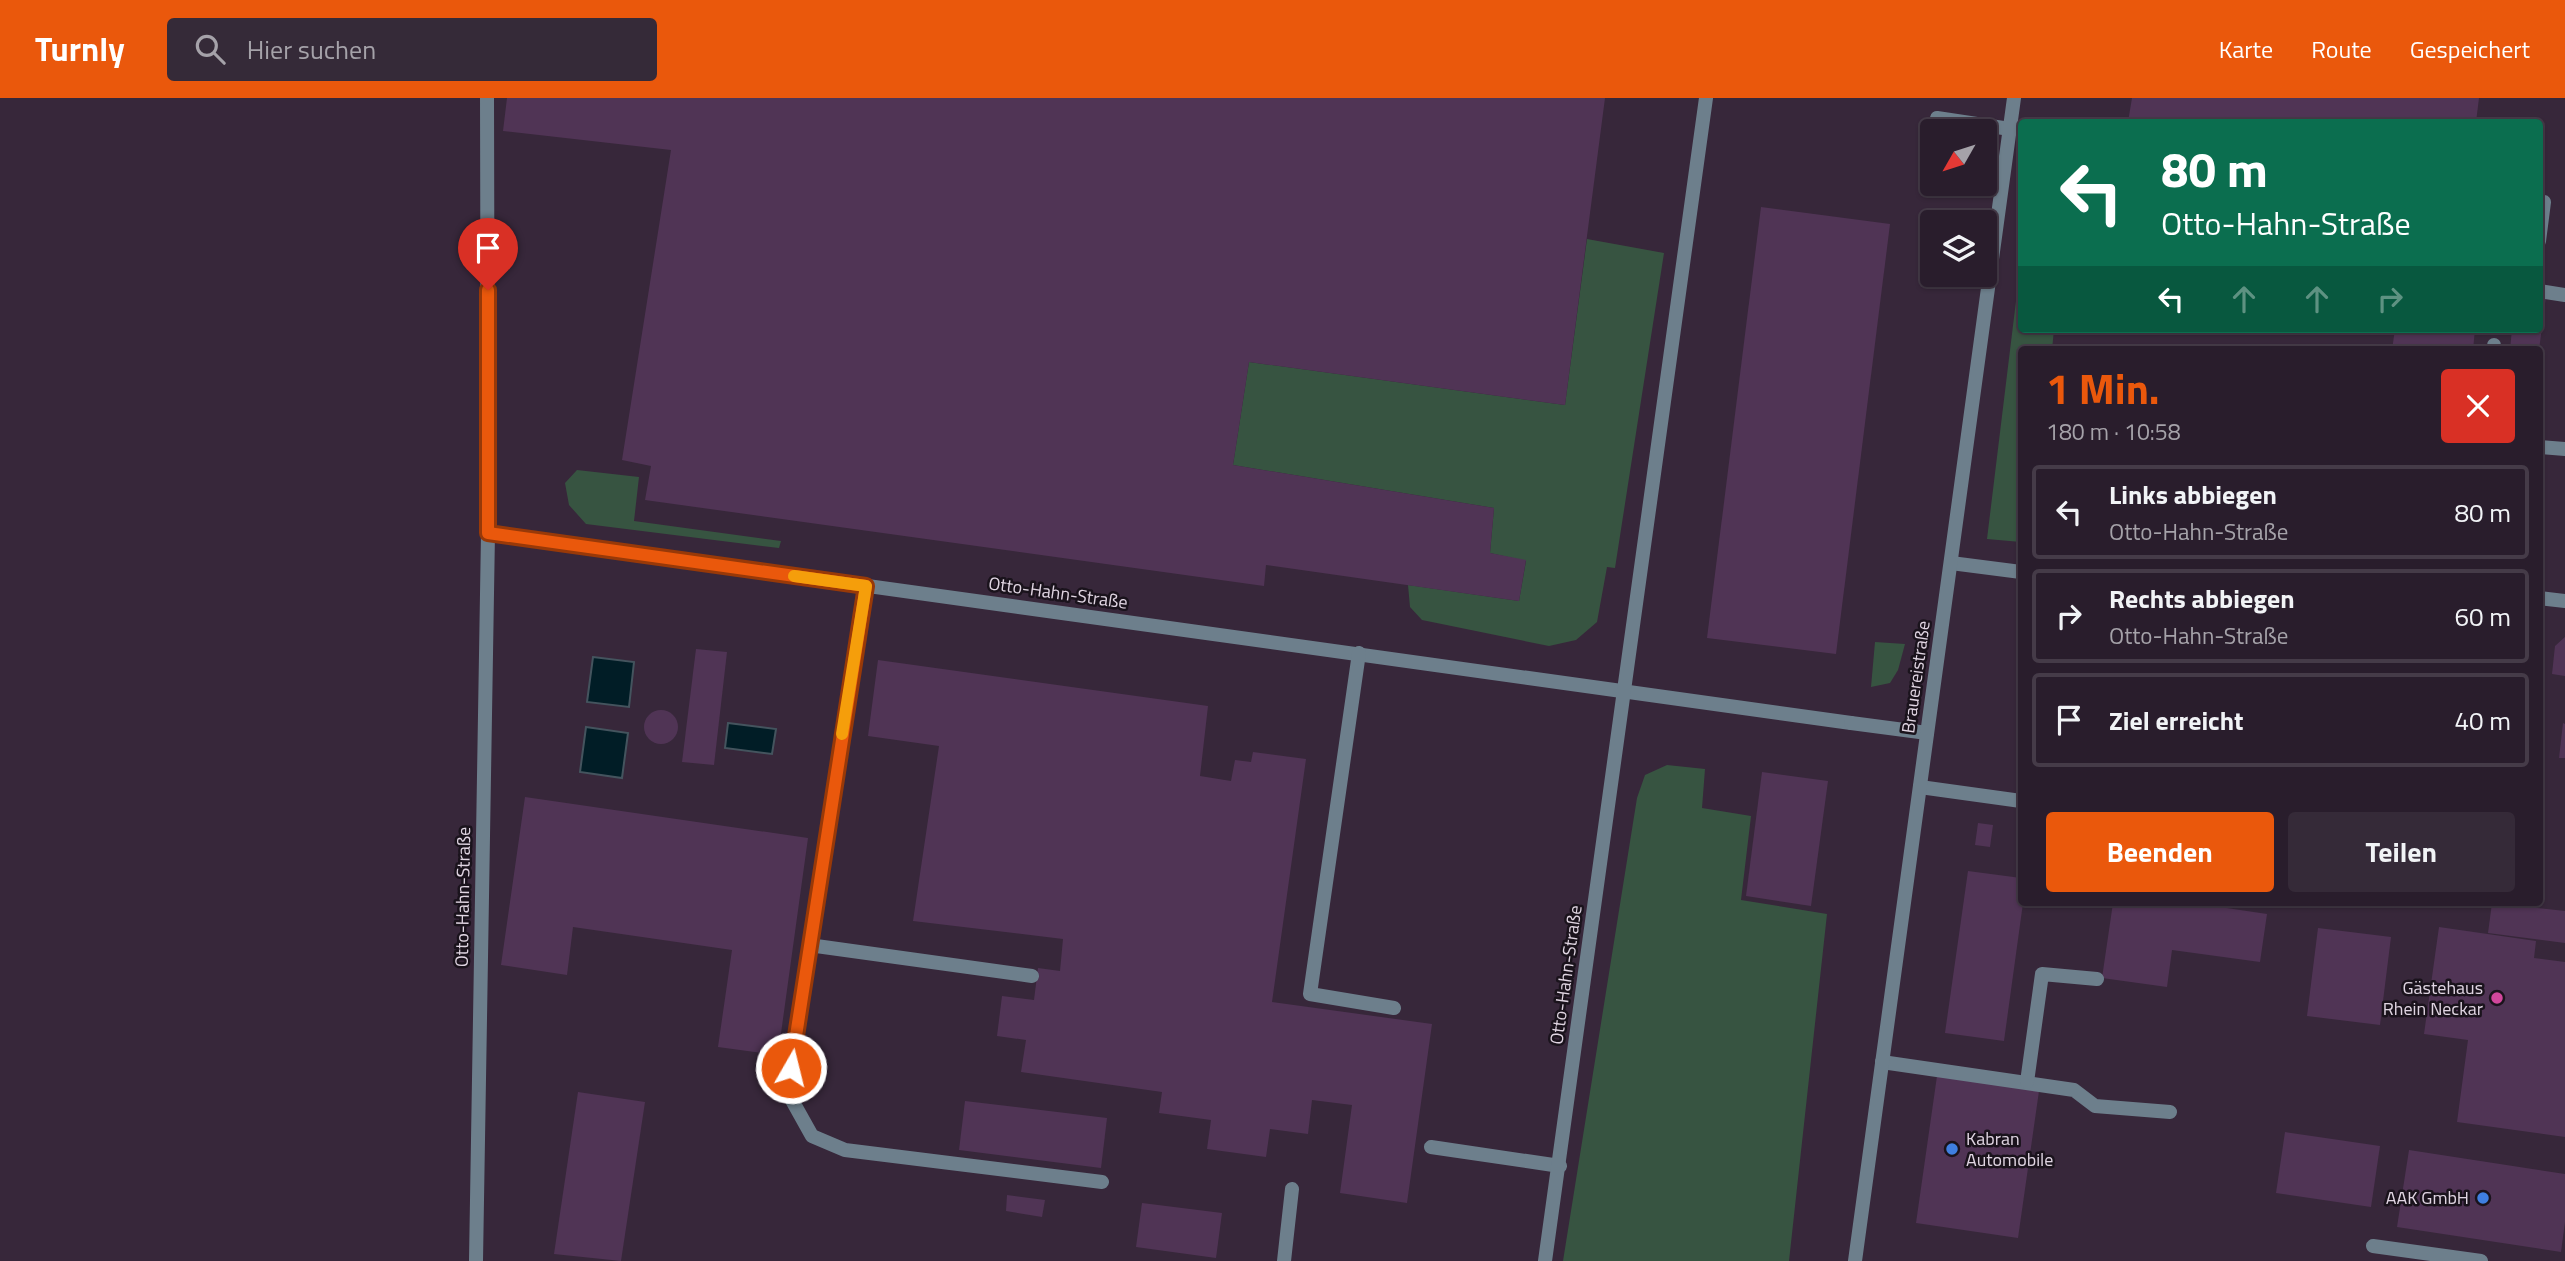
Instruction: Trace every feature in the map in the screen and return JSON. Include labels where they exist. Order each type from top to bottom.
[{"type":"street","name":"Otto-Hahn-Straße","points":[[475,1261],[488,533],[487,98]]},
{"type":"street","points":[[1623,694],[1706,98]]},
{"type":"street","name":"Brauereistraße","points":[[1855,1261],[1951,563],[2014,135],[2014,98]]},
{"type":"street","points":[[1937,118],[2014,135]]},
{"type":"street","points":[[2543,210],[2544,202]]},
{"type":"street","points":[[2543,292],[2565,295]]},
{"type":"street","points":[[2543,447],[2565,449]]},
{"type":"street","name":"Otto-Hahn-Straße","points":[[488,533],[1359,653],[1623,694],[1927,733]]},
{"type":"street","points":[[1951,563],[2018,572]]},
{"type":"street","points":[[866,586],[808,945],[788,1093],[812,1136],[845,1150],[1102,1181]]},
{"type":"street","points":[[2543,598],[2565,601]]},
{"type":"street","points":[[1359,653],[1310,994],[1394,1009]]},
{"type":"street","name":"Otto-Hahn-Straße","points":[[1545,1261],[1623,694]]},
{"type":"street","points":[[1920,787],[2018,801]]},
{"type":"street","points":[[808,945],[1032,976]]},
{"type":"street","points":[[2027,1082],[2042,974],[2097,979]]},
{"type":"street","points":[[1882,1062],[2074,1090],[2095,1106],[2170,1112]]},
{"type":"street","points":[[1431,1147],[1560,1166]]},
{"type":"street","points":[[1284,1261],[1292,1189]]},
{"type":"street","points":[[2373,1246],[2481,1261]]},
{"type":"green space","points":[[1587,239],[1664,253],[1615,568],[1607,567],[1597,622],[1576,640],[1549,646],[1422,620],[1410,607],[1408,585],[1519,601],[1526,561],[1490,553],[1494,508],[1233,465],[1249,362],[1565,405]]},
{"type":"green space","points":[[2018,285],[2018,333],[2054,333],[2052,346],[2018,346],[2018,542],[1987,539]]},
{"type":"green space","points":[[577,470],[639,477],[634,521],[781,541],[779,548],[586,524],[569,505],[565,483]]},
{"type":"green space","points":[[1875,642],[1905,644],[1898,670],[1890,683],[1871,687]]},
{"type":"green space","points":[[1667,765],[1705,769],[1702,808],[1751,816],[1741,900],[1827,914],[1789,1261],[1563,1261],[1637,798],[1645,775]]},
{"type":"water","points":[[593,657],[634,662],[629,707],[587,702]]},
{"type":"water","points":[[728,723],[776,729],[772,754],[725,748]]},
{"type":"water","points":[[586,727],[628,733],[622,778],[580,772]]},
{"type":"building","points":[[507,98],[1605,98],[1565,405],[1249,362],[1233,465],[1494,508],[1490,553],[1526,560],[1519,601],[1266,565],[1264,586],[645,500],[651,466],[622,460],[671,150],[503,131]]},
{"type":"building","points":[[2132,98],[2479,98],[2476,119],[2128,119]]},
{"type":"building","points":[[1761,207],[1890,224],[1836,654],[1707,638]]},
{"type":"building","points":[[2543,296],[2546,296],[2543,319]]},
{"type":"building","points":[[2394,333],[2475,333],[2473,346],[2393,346]]},
{"type":"building","points":[[2512,333],[2541,333],[2540,346],[2510,346]]},
{"type":"building","points":[[2565,637],[2565,676],[2552,674],[2555,646]]},
{"type":"building","points":[[696,649],[727,652],[714,765],[682,762]]},
{"type":"building","points":[[878,660],[1208,706],[1200,776],[1231,781],[1235,760],[1251,762],[1253,752],[1306,759],[1272,1002],[1432,1024],[1407,1203],[1340,1193],[1352,1105],[1312,1100],[1308,1134],[1270,1129],[1266,1157],[1207,1149],[1211,1120],[1159,1113],[1162,1092],[1021,1072],[1026,1040],[997,1036],[1002,996],[1034,1000],[1038,968],[1060,971],[1063,939],[913,921],[939,746],[868,736]]},
{"type":"building","points":[[661,710],[673,715],[678,727],[673,739],[661,744],[649,739],[644,727],[649,715]]},
{"type":"building","points":[[2563,723],[2565,758],[2559,758]]},
{"type":"building","points":[[1762,772],[1828,781],[1811,906],[1746,896]]},
{"type":"building","points":[[525,797],[808,838],[778,1055],[718,1047],[732,950],[573,927],[567,975],[501,965]]},
{"type":"building","points":[[1978,823],[1993,825],[1990,847],[1975,845]]},
{"type":"building","points":[[1968,871],[2018,878],[2018,906],[2023,906],[2004,1041],[1945,1033]]},
{"type":"building","points":[[2113,906],[2213,906],[2267,914],[2260,962],[2172,950],[2167,987],[2102,978]]},
{"type":"building","points":[[2492,906],[2565,911],[2565,943],[2488,933]]},
{"type":"building","name":"Gästehaus Rhein Neckar","points":[[2439,927],[2536,941],[2534,958],[2565,962],[2565,1137],[2457,1122],[2468,1040],[2424,1034]]},
{"type":"building","points":[[2318,928],[2391,937],[2380,1025],[2307,1016]]},
{"type":"building","points":[[1937,1076],[2039,1091],[2018,1238],[1916,1223]]},
{"type":"building","points":[[578,1092],[645,1102],[621,1261],[554,1254]]},
{"type":"building","points":[[965,1101],[1107,1118],[1101,1168],[959,1150]]},
{"type":"building","points":[[2285,1132],[2380,1146],[2371,1207],[2276,1193]]},
{"type":"building","name":"AAK GmbH","points":[[2409,1150],[2565,1174],[2565,1222],[2561,1252],[2397,1227]]},
{"type":"building","points":[[1007,1195],[1045,1200],[1042,1217],[1006,1211]]},
{"type":"building","points":[[1142,1203],[1222,1213],[1216,1258],[1136,1247]]},
{"type":"slow traffic","points":[[794,576],[866,586],[842,734]]},
{"type":"place","name":"Gästehaus Rhein Neckar","points":[[2497,998]]},
{"type":"place","name":"Kabran Automobile","points":[[1952,1149]]},
{"type":"place","name":"AAK GmbH","points":[[2483,1198]]},
{"type":"route","points":[[488,290],[488,533],[866,586],[808,945],[791,1068]]}]
